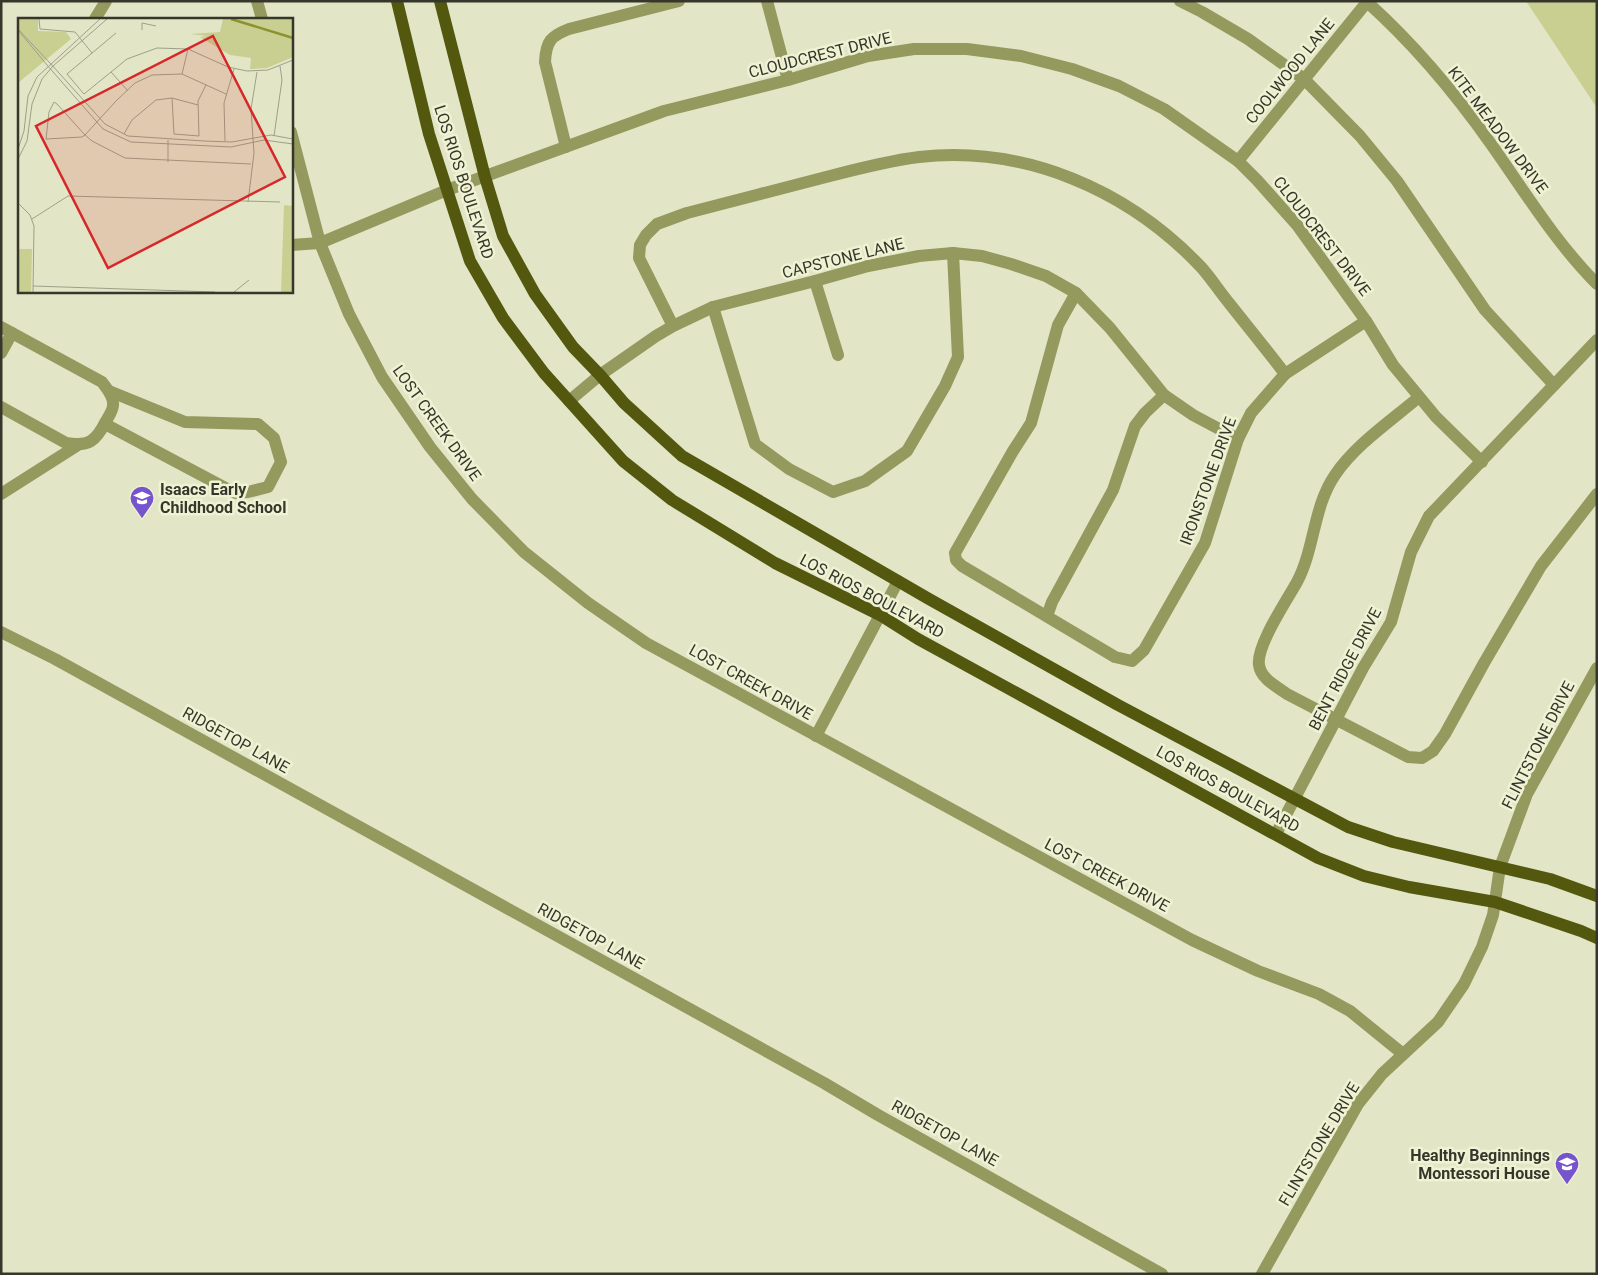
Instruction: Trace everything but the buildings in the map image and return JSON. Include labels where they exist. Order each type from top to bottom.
[{"type":"main road","name":"LOS RIOS BOULEVARD","points":[[397,1],[429,134],[470,261],[502,318],[544,373],[623,461],[672,500],[775,563],[880,615],[927,643],[1318,858],[1364,876],[1409,887],[1495,902],[1597,938]]},
{"type":"main road","name":"LOS RIOS BOULEVARD","points":[[440,1],[485,177],[504,236],[534,294],[573,348],[624,403],[682,456],[1125,709],[1348,827],[1393,842],[1550,879],[1597,896]]},
{"type":"street","points":[[95,18],[106,1]]},
{"type":"street","points":[[257,1],[262,18]]},
{"type":"street","points":[[566,147],[544,62],[549,40],[556,34],[569,29],[679,1]]},
{"type":"street","points":[[767,1],[788,80]]},
{"type":"street","points":[[1180,1],[1248,39],[1304,79],[1360,136],[1397,181],[1485,310],[1554,385]]},
{"type":"street","name":"COOLWOOD LANE","points":[[1238,161],[1366,2]]},
{"type":"street","name":"KITE MEADOW DRIVE","points":[[1366,2],[1398,32],[1452,92],[1552,230],[1597,284]]},
{"type":"street","name":"CLOUDCREST DRIVE","points":[[292,245],[320,243],[447,190],[664,111],[788,80],[868,56],[914,49],[967,49],[1021,56],[1072,69],[1119,86],[1164,109],[1238,161],[1297,225],[1366,321],[1393,365],[1436,417],[1482,462]]},
{"type":"street","name":"LOST CREEK DRIVE","points":[[292,136],[320,243],[349,314],[382,377],[436,455],[472,499],[524,552],[588,603],[646,643],[1192,940],[1258,971],[1320,994],[1350,1011],[1403,1054]]},
{"type":"street","points":[[673,326],[639,258],[640,245],[646,234],[657,224],[687,213],[890,161],[945,155],[985,157],[1027,164],[1066,176],[1109,194],[1143,216],[1171,239],[1201,268],[1285,374]]},
{"type":"street","points":[[713,307],[755,444],[789,469],[833,492],[865,481],[908,451],[945,386],[958,357],[954,253]]},
{"type":"street","name":"CAPSTONE LANE","points":[[569,401],[600,375],[673,326],[713,307],[816,282],[868,266],[919,256],[954,253],[982,256],[1011,264],[1046,276],[1076,294],[1110,328],[1164,395],[1194,415],[1238,439]]},
{"type":"street","points":[[816,282],[838,355]]},
{"type":"street","points":[[1076,294],[1058,325],[1031,423],[1012,451],[955,552],[956,560],[962,566],[1047,616],[1052,602],[1113,490],[1135,426],[1164,395]]},
{"type":"street","name":"IRONSTONE DRIVE","points":[[1047,616],[1115,657],[1132,661],[1144,650],[1205,543],[1238,439],[1251,413],[1285,374],[1366,321]]},
{"type":"street","points":[[1,353],[7,330],[102,382],[109,391],[113,403],[99,436],[89,442],[78,445],[1,494]]},
{"type":"street","name":"BENT RIDGE DRIVE","points":[[1276,834],[1362,668],[1391,622],[1411,552],[1429,516],[1597,340]]},
{"type":"street","points":[[105,424],[235,493],[268,487],[281,462],[274,438],[258,424],[185,422],[109,391]]},
{"type":"street","points":[[1420,397],[1349,457],[1336,474],[1325,492],[1314,526],[1307,558],[1298,580],[1261,650],[1258,663],[1261,673],[1270,683],[1336,720],[1408,757],[1422,758],[1432,751],[1445,734],[1541,566],[1597,494]]},
{"type":"street","points":[[1,407],[66,443],[78,445]]},
{"type":"street","points":[[816,736],[898,581]]},
{"type":"street","name":"RIDGETOP LANE","points":[[1,632],[64,664],[824,1082],[886,1119],[1162,1274]]},
{"type":"street","name":"FLINTSTONE DRIVE","points":[[1262,1274],[1358,1104],[1382,1074],[1438,1022],[1464,984],[1482,947],[1493,915],[1500,867],[1527,794],[1597,668]]},
{"type":"green space","points":[[1526,1],[1597,1],[1597,108]]},
{"type":"place","name":"Isaacs Early Childhood School","points":[[142,519]]},
{"type":"place","name":"Healthy Beginnings Montessori House","points":[[1567,1185]]}]
